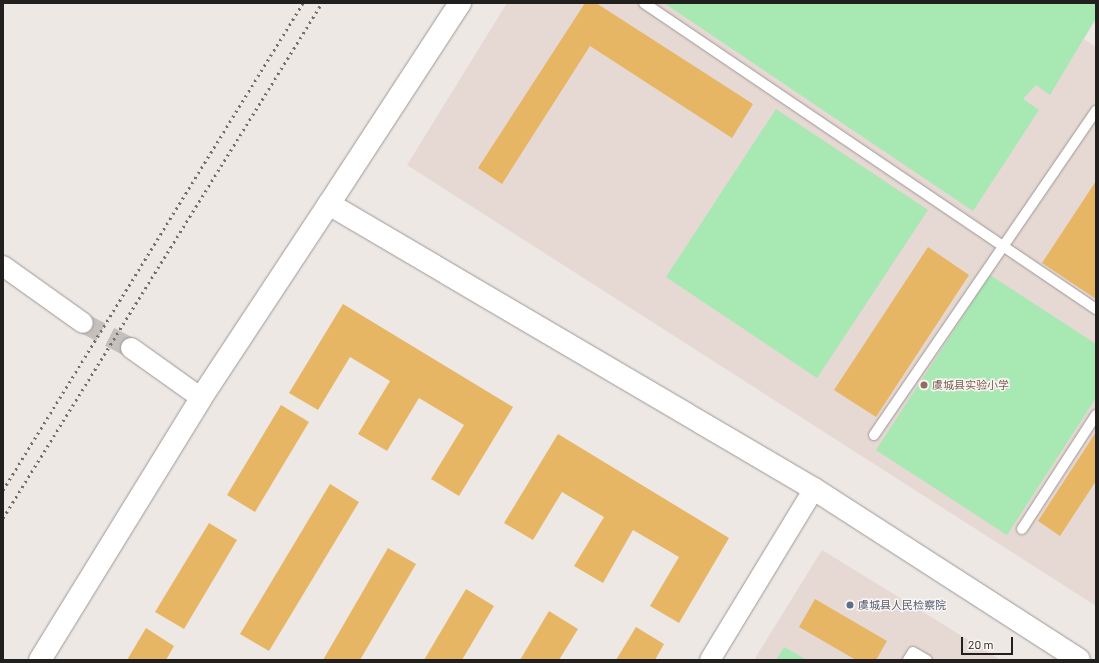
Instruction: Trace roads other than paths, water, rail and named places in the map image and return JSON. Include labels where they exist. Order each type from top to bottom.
[{"type":"street","points":[[40,660],[201,398],[460,3]]},
{"type":"street","points":[[329,204],[814,489],[1079,660]]},
{"type":"street","points":[[3,266],[83,323]]},
{"type":"street","points":[[131,348],[201,398]]},
{"type":"street","points":[[710,660],[814,489]]},
{"type":"lane","points":[[644,3],[1096,309]]},
{"type":"lane","points":[[874,435],[1096,112]]},
{"type":"lane","points":[[1022,529],[1096,415]]},
{"type":"lane","points":[[908,660],[913,652],[927,660]]},
{"type":"tunnel","points":[[83,323],[131,348]]},
{"type":"railway","points":[[3,490],[303,3]]},
{"type":"railway","points":[[3,518],[322,3]]},
{"type":"place","name":"虞城县实验小学","points":[[924,385]]},
{"type":"place","name":"虞城县人民检察院","points":[[850,605]]}]
